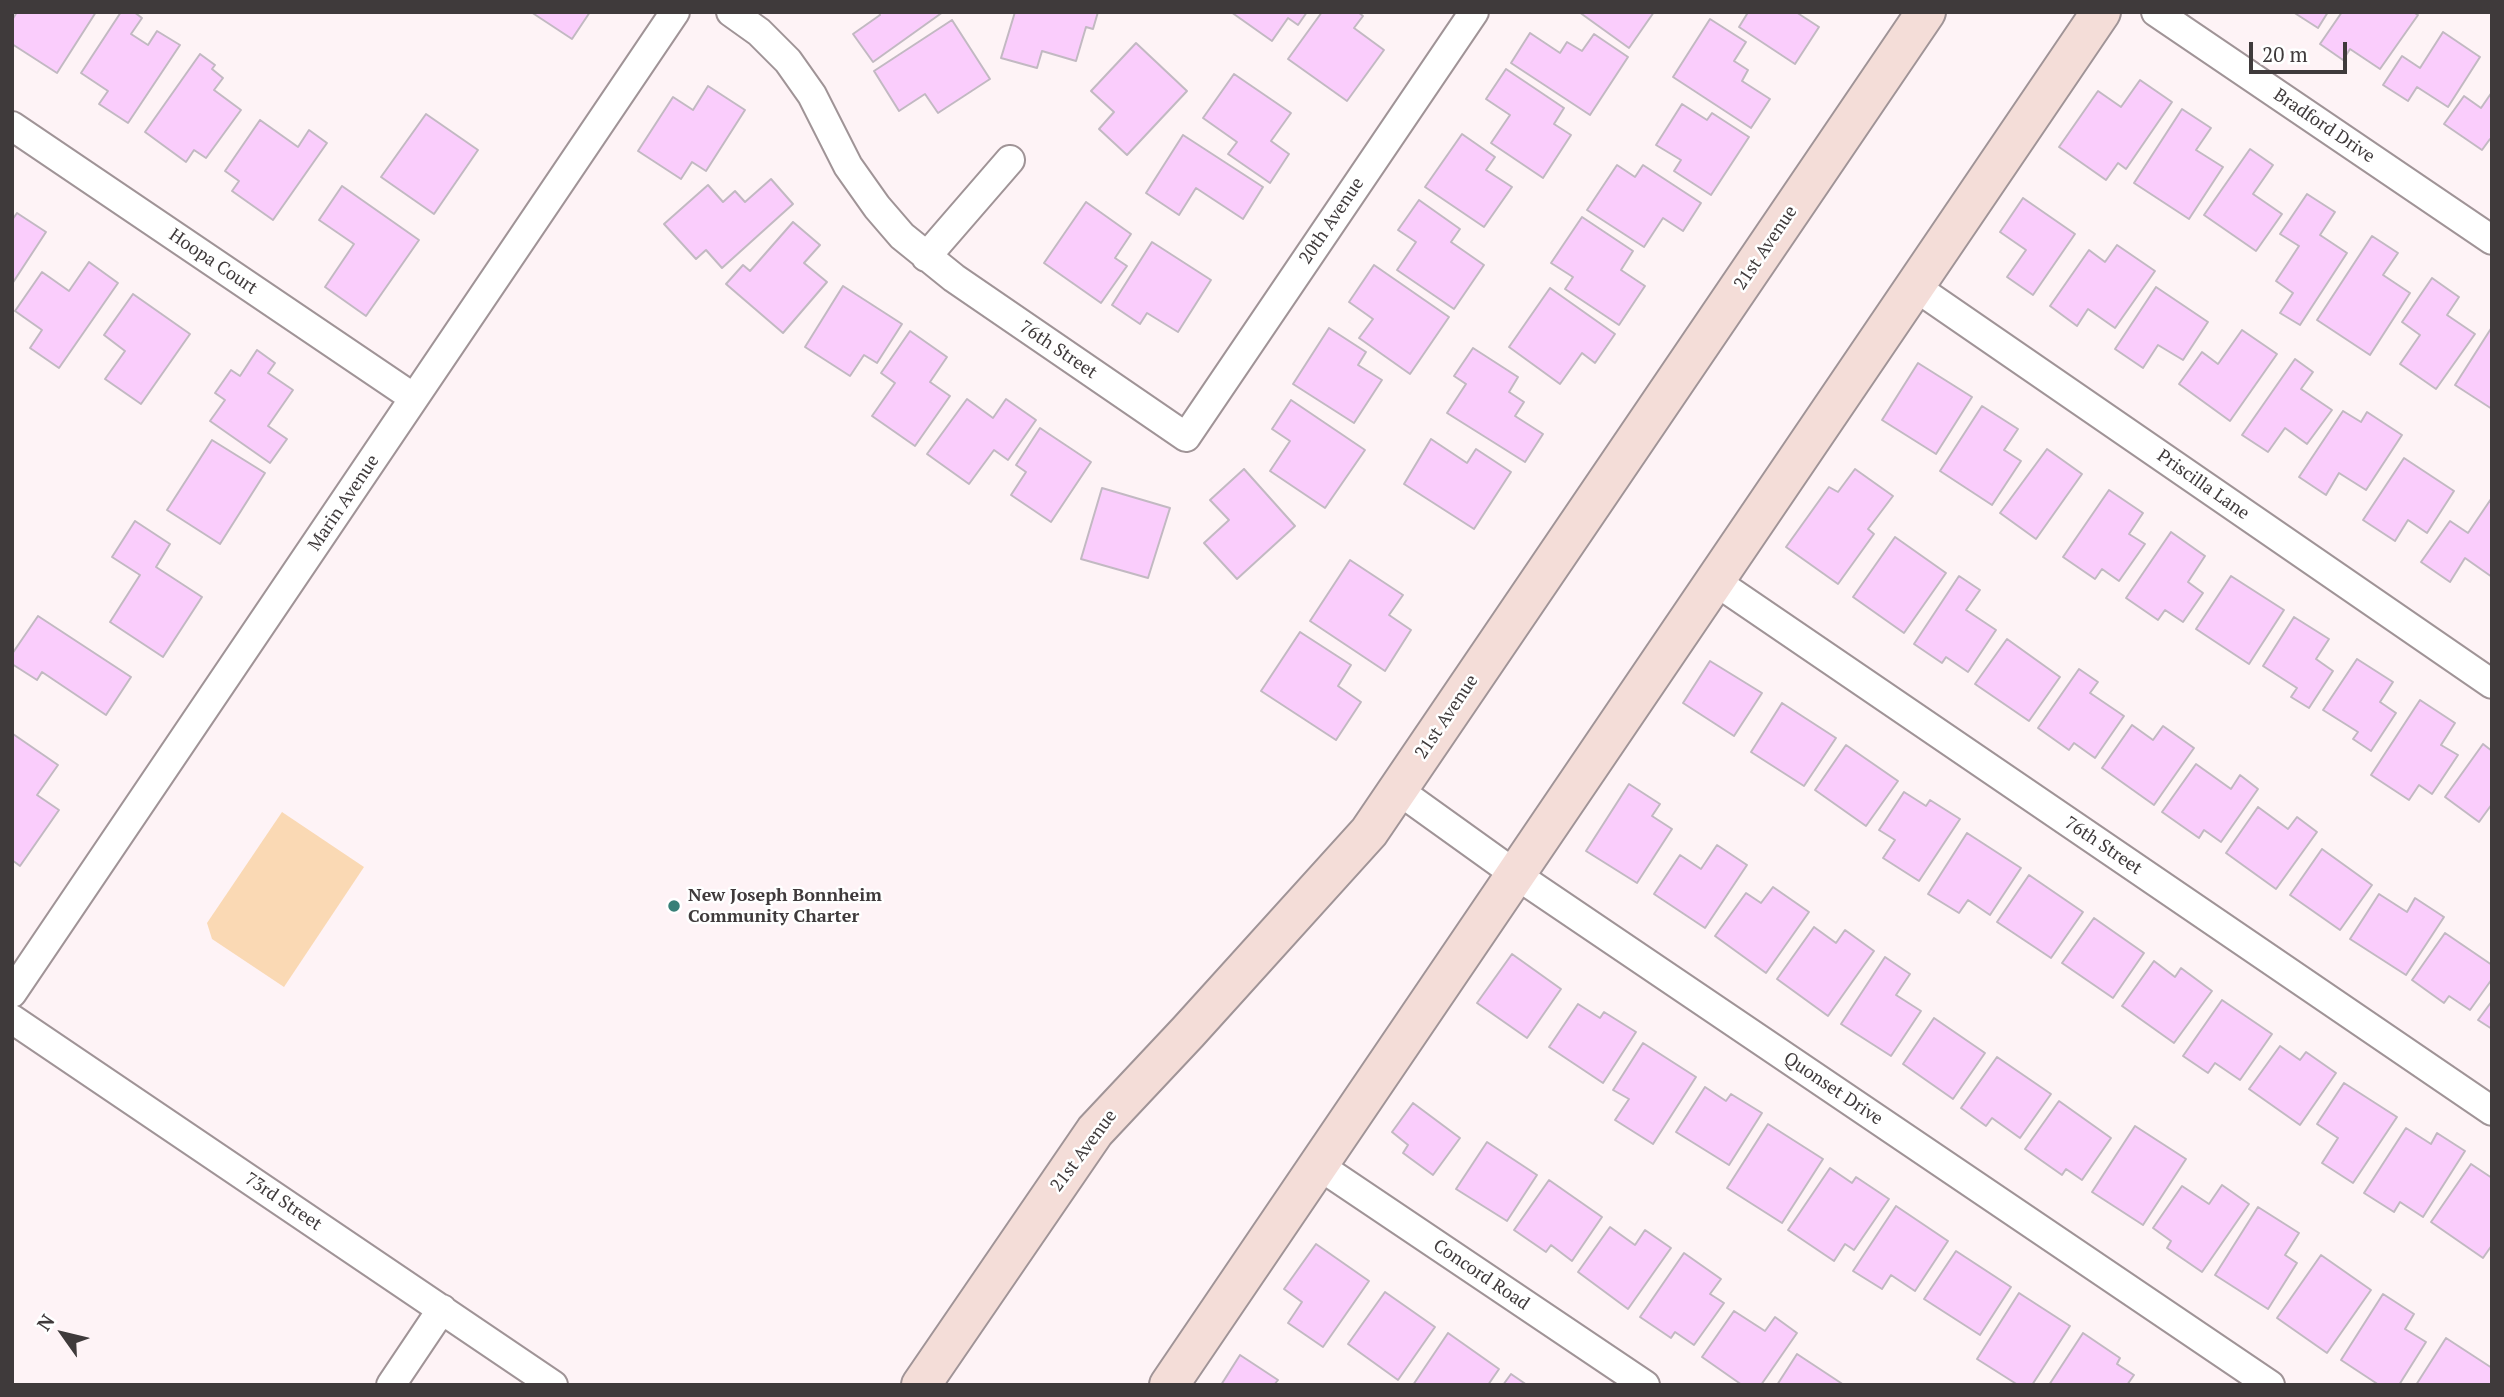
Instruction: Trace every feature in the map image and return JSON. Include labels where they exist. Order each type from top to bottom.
[{"type":"street","name":"Marin Avenue","points":[[12,993],[675,12]]},
{"type":"street","name":"76th Street","points":[[731,12],[759,32],[788,61],[812,95],[855,177],[877,208],[902,236],[926,257],[1186,437],[1190,430]]},
{"type":"street","name":"20th Avenue","points":[[1190,430],[1474,12]]},
{"type":"street","name":"21st Avenue","points":[[921,1385],[1095,1131],[1369,832],[1926,12]]},
{"type":"street","points":[[1169,1385],[2101,12]]},
{"type":"street","name":"Bradford Drive","points":[[2156,12],[2492,240]]},
{"type":"street","name":"Hoopa Court","points":[[12,126],[414,398]]},
{"type":"street","points":[[926,257],[1010,160]]},
{"type":"street","name":"Priscilla Lane","points":[[1914,286],[2492,684]]},
{"type":"street","name":"76th Street","points":[[1715,580],[2492,1111]]},
{"type":"street","name":"Quonset Drive","points":[[1398,790],[1516,874],[2270,1385]]},
{"type":"street","name":"73rd Street","points":[[12,1018],[553,1385]]},
{"type":"street","name":"Concord Road","points":[[1318,1165],[1645,1385]]},
{"type":"street","points":[[391,1385],[442,1309]]},
{"type":"shaded area","points":[[282,812],[364,867],[284,987],[212,939],[207,923]]},
{"type":"building","points":[[17,12],[96,12],[57,73],[12,44],[12,20]]},
{"type":"building","points":[[121,12],[134,12],[142,18],[131,34],[148,45],[157,31],[180,45],[128,123],[99,104],[108,91],[81,73]]},
{"type":"building","points":[[531,12],[590,12],[572,39]]},
{"type":"building","points":[[879,12],[943,12],[873,62],[853,34],[880,15]]},
{"type":"building","points":[[1015,12],[1098,12],[1093,29],[1086,27],[1076,61],[1042,51],[1037,68],[1001,58]]},
{"type":"building","points":[[1231,12],[1307,12],[1298,25],[1288,18],[1272,41]]},
{"type":"building","points":[[1322,12],[1358,12],[1363,16],[1354,28],[1384,50],[1347,101],[1288,59]]},
{"type":"building","points":[[1579,12],[1654,12],[1629,48]]},
{"type":"building","points":[[1745,12],[1796,12],[1819,27],[1795,64],[1739,27],[1747,14]]},
{"type":"building","points":[[2293,12],[2328,12],[2318,28]]},
{"type":"building","points":[[2342,12],[2413,12],[2418,15],[2380,69],[2350,49],[2343,60],[2320,44]]},
{"type":"building","points":[[1710,19],[1746,42],[1734,61],[1748,70],[1742,81],[1770,99],[1751,128],[1673,77]]},
{"type":"building","points":[[952,20],[990,79],[938,113],[925,94],[899,111],[874,71]]},
{"type":"building","points":[[2443,32],[2480,57],[2448,107],[2417,87],[2408,101],[2383,85],[2402,56],[2420,68]]},
{"type":"building","points":[[1530,33],[1560,53],[1567,42],[1582,51],[1594,34],[1628,57],[1590,115],[1511,63]]},
{"type":"building","points":[[1136,43],[1187,91],[1127,155],[1099,129],[1114,112],[1091,91]]},
{"type":"building","points":[[200,54],[215,65],[212,69],[223,78],[214,90],[241,110],[206,158],[194,150],[186,162],[145,132]]},
{"type":"building","points":[[1506,69],[1564,108],[1554,124],[1571,135],[1543,178],[1491,143],[1510,115],[1486,99]]},
{"type":"building","points":[[1234,74],[1291,113],[1271,141],[1289,154],[1270,183],[1228,154],[1237,142],[1203,118]]},
{"type":"building","points":[[2140,80],[2172,102],[2126,169],[2118,163],[2106,180],[2059,147],[2098,91],[2121,107]]},
{"type":"building","points":[[708,86],[745,110],[706,171],[692,162],[681,179],[638,151],[673,97],[693,110]]},
{"type":"building","points":[[2492,92],[2492,140],[2490,139],[2482,150],[2444,124],[2464,96],[2481,108]]},
{"type":"building","points":[[1682,104],[1707,120],[1712,113],[1749,137],[1711,195],[1674,171],[1681,160],[1656,145]]},
{"type":"building","points":[[2182,109],[2211,128],[2196,150],[2223,167],[2189,219],[2134,183]]},
{"type":"building","points":[[426,114],[478,150],[434,214],[381,177]]},
{"type":"building","points":[[260,120],[298,147],[309,130],[327,143],[273,220],[232,191],[239,181],[225,171]]},
{"type":"building","points":[[1462,134],[1495,157],[1486,170],[1512,187],[1484,227],[1425,187]]},
{"type":"building","points":[[1183,135],[1263,187],[1243,219],[1196,188],[1179,215],[1146,193]]},
{"type":"building","points":[[2250,149],[2273,165],[2253,194],[2282,214],[2256,251],[2204,215]]},
{"type":"building","points":[[1617,165],[1635,177],[1643,165],[1701,203],[1683,231],[1663,218],[1644,247],[1587,210]]},
{"type":"building","points":[[771,179],[793,204],[722,268],[706,250],[696,259],[664,224],[708,185],[723,202],[735,191],[745,202]]},
{"type":"building","points":[[342,186],[419,240],[366,316],[325,287],[354,244],[319,220]]},
{"type":"building","points":[[2307,194],[2335,212],[2320,235],[2347,253],[2300,325],[2280,313],[2293,293],[2276,281],[2299,246],[2280,234]]},
{"type":"building","points":[[2023,198],[2075,234],[2033,295],[2007,277],[2026,250],[2000,232]]},
{"type":"building","points":[[1419,200],[1460,229],[1451,242],[1484,265],[1454,309],[1397,270],[1416,242],[1398,230]]},
{"type":"building","points":[[1086,202],[1131,234],[1115,258],[1127,266],[1101,303],[1044,263]]},
{"type":"building","points":[[17,213],[46,232],[12,284],[12,220]]},
{"type":"building","points":[[1582,217],[1633,251],[1621,270],[1645,286],[1619,325],[1565,289],[1573,277],[1551,263]]},
{"type":"building","points":[[793,222],[820,245],[804,263],[827,282],[783,333],[726,284],[743,265],[750,271]]},
{"type":"building","points":[[2372,236],[2398,253],[2383,275],[2410,293],[2370,355],[2317,320]]},
{"type":"building","points":[[1152,242],[1211,280],[1178,332],[1147,313],[1140,324],[1112,305]]},
{"type":"building","points":[[2117,245],[2155,271],[2115,328],[2088,309],[2077,326],[2050,306],[2089,250],[2105,262]]},
{"type":"building","points":[[89,262],[118,283],[59,368],[30,348],[42,330],[15,311],[42,272],[69,291]]},
{"type":"building","points":[[1374,265],[1449,317],[1410,374],[1359,338],[1373,319],[1349,302]]},
{"type":"building","points":[[2432,278],[2459,297],[2447,315],[2475,334],[2436,389],[2400,364],[2420,335],[2402,322]]},
{"type":"building","points":[[843,286],[902,324],[877,363],[864,355],[850,376],[805,347]]},
{"type":"building","points":[[2156,287],[2208,322],[2183,360],[2158,345],[2143,368],[2115,349]]},
{"type":"building","points":[[1550,288],[1615,334],[1595,363],[1582,353],[1560,384],[1509,347]]},
{"type":"building","points":[[133,294],[190,334],[141,404],[105,379],[125,351],[104,335]]},
{"type":"building","points":[[2492,327],[2492,409],[2455,385]]},
{"type":"building","points":[[1329,328],[1366,352],[1358,365],[1382,380],[1354,423],[1293,384]]},
{"type":"building","points":[[2242,330],[2277,354],[2230,421],[2179,384],[2202,352],[2218,364]]},
{"type":"building","points":[[910,331],[947,357],[930,382],[950,396],[915,446],[872,416],[895,383],[881,373]]},
{"type":"building","points":[[1473,348],[1518,377],[1509,392],[1524,402],[1515,416],[1543,434],[1525,462],[1447,413],[1466,384],[1454,376]]},
{"type":"building","points":[[257,350],[275,363],[268,373],[293,390],[268,426],[287,439],[270,463],[210,421],[225,400],[215,393],[231,370],[240,376]]},
{"type":"building","points":[[2295,359],[2313,372],[2301,389],[2332,410],[2307,444],[2285,428],[2268,452],[2242,435]]},
{"type":"building","points":[[1918,363],[1972,397],[1936,454],[1882,420]]},
{"type":"building","points":[[967,399],[993,418],[1006,399],[1036,420],[1008,460],[994,450],[969,484],[927,454]]},
{"type":"building","points":[[1291,400],[1365,450],[1325,508],[1270,471],[1290,441],[1272,429]]},
{"type":"building","points":[[1982,406],[2018,429],[2004,450],[2021,461],[1992,505],[1940,471]]},
{"type":"building","points":[[2343,411],[2361,422],[2367,412],[2402,435],[2366,490],[2339,473],[2326,495],[2299,477]]},
{"type":"building","points":[[1040,428],[1091,462],[1051,522],[1011,495],[1026,472],[1016,465]]},
{"type":"building","points":[[1431,439],[1467,463],[1476,449],[1511,472],[1474,529],[1404,484]]},
{"type":"building","points":[[212,440],[265,473],[220,544],[167,510]]},
{"type":"building","points":[[2047,449],[2082,474],[2036,539],[2000,513]]},
{"type":"building","points":[[2404,458],[2454,491],[2427,533],[2408,520],[2395,541],[2363,520]]},
{"type":"building","points":[[1244,469],[1295,526],[1237,579],[1204,543],[1229,520],[1210,500]]},
{"type":"building","points":[[1855,469],[1893,496],[1868,529],[1874,534],[1838,584],[1786,547],[1829,487],[1838,492]]},
{"type":"building","points":[[1102,488],[1170,508],[1148,578],[1081,559]]},
{"type":"building","points":[[2109,490],[2143,513],[2129,534],[2145,544],[2119,581],[2102,569],[2095,579],[2063,557]]},
{"type":"building","points":[[2491,499],[2492,577],[2465,558],[2450,582],[2421,562],[2450,521],[2468,533]]},
{"type":"building","points":[[135,521],[170,544],[156,567],[202,597],[163,657],[110,622],[140,575],[112,557]]},
{"type":"building","points":[[2171,532],[2205,556],[2188,582],[2203,593],[2183,622],[2165,610],[2158,620],[2126,598]]},
{"type":"building","points":[[1895,537],[1946,573],[1904,633],[1853,597]]},
{"type":"building","points":[[1350,560],[1403,595],[1389,615],[1411,630],[1385,671],[1310,621]]},
{"type":"building","points":[[1959,576],[1980,590],[1966,610],[1996,630],[1968,672],[1946,657],[1942,663],[1914,644]]},
{"type":"building","points":[[2231,576],[2284,610],[2249,664],[2196,629]]},
{"type":"building","points":[[38,616],[131,677],[106,715],[42,672],[37,680],[12,664],[12,654]]},
{"type":"building","points":[[2294,617],[2329,639],[2316,659],[2333,671],[2309,708],[2291,697],[2297,688],[2263,666]]},
{"type":"building","points":[[1300,632],[1351,665],[1338,686],[1361,702],[1336,740],[1261,691]]},
{"type":"building","points":[[2007,639],[2060,677],[2029,721],[1975,684]]},
{"type":"building","points":[[2357,659],[2393,682],[2380,702],[2396,713],[2371,751],[2353,739],[2358,732],[2323,710]]},
{"type":"building","points":[[1710,661],[1762,693],[1734,736],[1683,703]]},
{"type":"building","points":[[2079,669],[2098,682],[2090,693],[2124,716],[2095,758],[2074,743],[2069,750],[2038,728]]},
{"type":"building","points":[[2420,700],[2455,723],[2441,745],[2458,755],[2432,794],[2419,785],[2409,800],[2371,775]]},
{"type":"building","points":[[1782,703],[1836,738],[1804,786],[1751,752]]},
{"type":"building","points":[[2132,725],[2153,740],[2163,726],[2194,748],[2154,805],[2102,768]]},
{"type":"building","points":[[13,734],[58,765],[37,795],[59,810],[20,866],[12,860]]},
{"type":"building","points":[[2483,744],[2492,751],[2492,804],[2479,822],[2445,797]]},
{"type":"building","points":[[1846,745],[1898,781],[1866,826],[1815,790]]},
{"type":"building","points":[[2196,764],[2231,789],[2240,775],[2258,789],[2221,842],[2204,830],[2199,838],[2162,812]]},
{"type":"building","points":[[1629,784],[1660,804],[1652,816],[1672,829],[1637,883],[1586,851]]},
{"type":"building","points":[[1904,792],[1926,806],[1930,800],[1960,819],[1919,881],[1883,858],[1895,840],[1879,830]]},
{"type":"building","points":[[2258,807],[2288,829],[2297,817],[2317,832],[2276,889],[2226,853]]},
{"type":"building","points":[[1967,833],[2021,868],[1990,915],[1968,900],[1959,913],[1928,894]]},
{"type":"building","points":[[1717,845],[1747,865],[1705,928],[1654,894],[1680,855],[1701,869]]},
{"type":"building","points":[[2322,849],[2372,885],[2340,930],[2290,895]]},
{"type":"building","points":[[2029,875],[2083,912],[2051,958],[1997,922]]},
{"type":"building","points":[[1773,887],[1809,912],[1766,973],[1715,936],[1746,893],[1761,903]]},
{"type":"building","points":[[2379,894],[2407,912],[2415,898],[2444,917],[2406,975],[2350,939]]},
{"type":"building","points":[[2094,918],[2144,953],[2113,998],[2062,963]]},
{"type":"building","points":[[1814,927],[1836,943],[1845,930],[1874,951],[1828,1016],[1777,979]]},
{"type":"building","points":[[2445,933],[2492,965],[2492,979],[2470,1010],[2449,996],[2444,1003],[2412,980]]},
{"type":"building","points":[[1512,954],[1561,989],[1527,1038],[1477,1003]]},
{"type":"building","points":[[1885,957],[1910,974],[1896,995],[1921,1011],[1891,1056],[1841,1024]]},
{"type":"building","points":[[2154,961],[2175,977],[2181,968],[2212,991],[2174,1043],[2122,1006]]},
{"type":"building","points":[[2222,1000],[2272,1034],[2240,1080],[2215,1063],[2208,1073],[2183,1056]]},
{"type":"building","points":[[2492,1001],[2492,1029],[2478,1020]]},
{"type":"building","points":[[1578,1004],[1600,1018],[1604,1012],[1636,1032],[1603,1083],[1549,1047]]},
{"type":"building","points":[[1934,1018],[1985,1053],[1953,1099],[1903,1064]]},
{"type":"building","points":[[1643,1043],[1696,1077],[1653,1144],[1615,1120],[1629,1099],[1613,1090]]},
{"type":"building","points":[[2280,1046],[2300,1060],[2306,1052],[2336,1073],[2300,1125],[2249,1089]]},
{"type":"building","points":[[1997,1057],[2051,1094],[2020,1138],[1992,1118],[1986,1126],[1961,1108]]},
{"type":"building","points":[[2344,1083],[2397,1117],[2353,1183],[2322,1163],[2338,1138],[2317,1124]]},
{"type":"building","points":[[1705,1087],[1726,1101],[1731,1094],[1762,1113],[1729,1165],[1676,1132]]},
{"type":"building","points":[[2059,1101],[2111,1138],[2082,1180],[2066,1169],[2062,1175],[2025,1149]]},
{"type":"building","points":[[1413,1103],[1460,1138],[1433,1175],[1403,1153],[1408,1145],[1392,1132]]},
{"type":"building","points":[[1768,1124],[1823,1159],[1782,1223],[1727,1188]]},
{"type":"building","points":[[2135,1126],[2186,1159],[2143,1225],[2092,1192]]},
{"type":"building","points":[[2406,1128],[2431,1144],[2437,1133],[2465,1151],[2423,1217],[2400,1202],[2394,1212],[2364,1193]]},
{"type":"building","points":[[1487,1142],[1537,1175],[1507,1221],[1456,1189]]},
{"type":"building","points":[[2471,1164],[2492,1178],[2492,1245],[2483,1258],[2431,1222]]},
{"type":"building","points":[[1830,1168],[1852,1183],[1856,1177],[1889,1199],[1854,1250],[1845,1244],[1834,1261],[1788,1230]]},
{"type":"building","points":[[1549,1180],[1602,1217],[1572,1261],[1551,1245],[1546,1252],[1514,1230]]},
{"type":"building","points":[[2222,1185],[2249,1204],[2202,1272],[2167,1248],[2171,1241],[2153,1228],[2182,1186],[2209,1204]]},
{"type":"building","points":[[1896,1206],[1948,1241],[1915,1291],[1891,1275],[1882,1289],[1853,1271]]},
{"type":"building","points":[[2258,1207],[2299,1233],[2285,1255],[2297,1263],[2268,1309],[2215,1275]]},
{"type":"building","points":[[1610,1227],[1635,1245],[1645,1230],[1671,1248],[1628,1309],[1578,1272]]},
{"type":"building","points":[[1316,1244],[1369,1281],[1323,1347],[1288,1323],[1302,1302],[1284,1289]]},
{"type":"building","points":[[1956,1251],[2011,1287],[1980,1335],[1924,1299]]},
{"type":"building","points":[[1684,1253],[1721,1279],[1710,1294],[1724,1303],[1694,1345],[1675,1332],[1671,1338],[1640,1317]]},
{"type":"building","points":[[2321,1255],[2371,1290],[2327,1353],[2277,1318]]},
{"type":"building","points":[[1385,1292],[1435,1327],[1398,1380],[1348,1344]]},
{"type":"building","points":[[2019,1293],[2070,1326],[2032,1385],[2018,1385],[1977,1359]]},
{"type":"building","points":[[2383,1294],[2414,1314],[2405,1329],[2426,1342],[2399,1385],[2379,1385],[2341,1360]]},
{"type":"building","points":[[1734,1311],[1765,1331],[1775,1317],[1797,1333],[1761,1385],[1742,1385],[1702,1357]]},
{"type":"building","points":[[1448,1333],[1499,1369],[1488,1385],[1413,1385]]},
{"type":"building","points":[[2083,1333],[2120,1358],[2117,1364],[2134,1375],[2127,1385],[2049,1385]]},
{"type":"building","points":[[2446,1338],[2492,1368],[2491,1385],[2416,1385]]},
{"type":"building","points":[[1797,1354],[1844,1385],[1777,1385]]},
{"type":"building","points":[[1240,1355],[1278,1380],[1274,1385],[1221,1385]]},
{"type":"building","points":[[1511,1374],[1527,1385],[1503,1385]]},
{"type":"place","name":"New Joseph Bonnheim Community Charter","points":[[674,906]]}]
